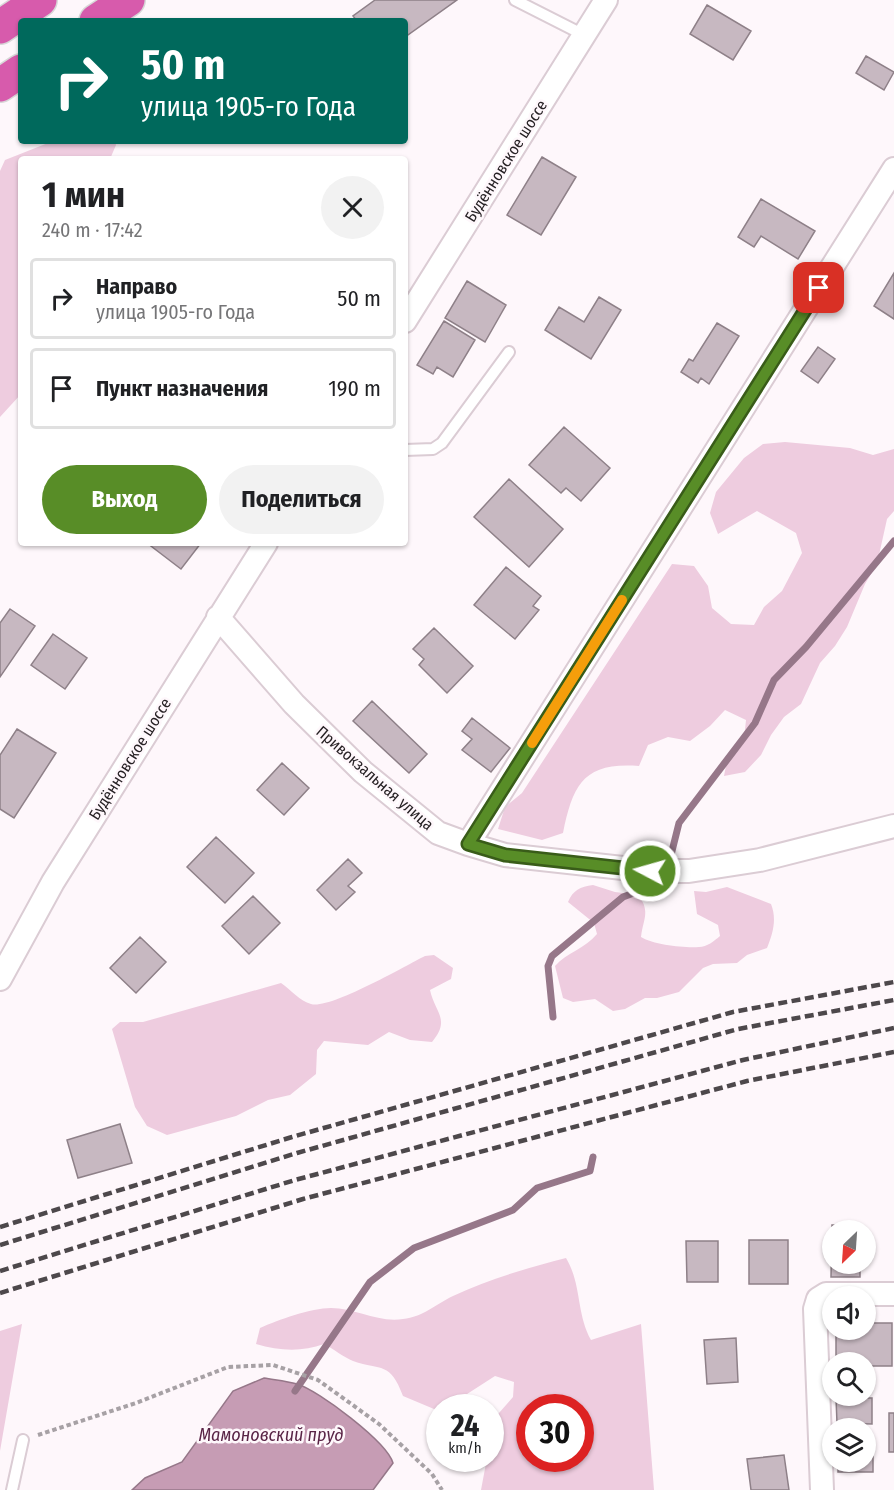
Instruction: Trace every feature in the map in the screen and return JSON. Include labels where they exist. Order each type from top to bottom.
[{"type":"highway","points":[[0,27],[40,0]]},
{"type":"highway","points":[[101,18],[128,0]]},
{"type":"highway","points":[[0,85],[18,73]]},
{"type":"street","name":"Будённовское шоссе","points":[[408,316],[606,0]]},
{"type":"street","points":[[468,844],[894,169]]},
{"type":"street","name":"Будённовское шоссе","points":[[1,972],[53,882],[264,546]]},
{"type":"street","name":"Привокзальная улица","points":[[218,617],[294,704],[363,772],[438,833],[468,844],[505,855],[650,871],[690,871],[760,860],[894,826]]},
{"type":"street","points":[[822,1490],[815,1309],[818,1299],[826,1294],[894,1294]]},
{"type":"lane","points":[[515,0],[584,35]]},
{"type":"lane","points":[[408,450],[433,449],[442,443],[509,352]]},
{"type":"lane","points":[[12,1490],[22,1440]]},
{"type":"path","points":[[22,1440],[136,1403],[228,1367],[273,1365],[318,1380],[379,1424],[432,1474],[442,1490]]},
{"type":"shaded area","points":[[45,144],[116,145],[111,156],[18,156],[18,397],[0,417],[0,171],[5,160]]},
{"type":"shaded area","points":[[785,442],[850,448],[873,455],[894,449],[894,511],[887,519],[877,564],[865,584],[847,627],[835,646],[820,663],[801,704],[784,717],[771,735],[761,755],[745,772],[724,776],[728,755],[744,739],[746,720],[725,710],[710,726],[690,741],[668,737],[648,745],[639,766],[605,768],[593,773],[584,780],[571,801],[563,833],[542,840],[498,829],[505,807],[522,793],[672,564],[694,566],[708,586],[712,608],[731,624],[754,625],[764,607],[782,591],[802,553],[796,533],[757,511],[718,534],[710,513],[716,492],[744,458],[763,444]]},
{"type":"shaded area","points":[[593,885],[615,892],[638,895],[645,911],[641,937],[661,944],[702,947],[720,936],[718,925],[697,914],[694,891],[706,892],[727,887],[771,904],[774,926],[767,948],[747,955],[737,963],[713,964],[703,968],[679,992],[657,998],[645,998],[625,1009],[613,1011],[595,999],[573,1002],[563,998],[555,966],[597,934],[594,923],[568,902],[578,890]]},
{"type":"shaded area","points":[[434,955],[453,968],[451,979],[430,990],[441,1022],[438,1034],[432,1042],[410,1040],[389,1032],[368,1045],[324,1041],[317,1050],[316,1074],[290,1095],[268,1100],[236,1116],[167,1135],[147,1126],[135,1107],[112,1029],[120,1022],[143,1022],[281,983],[307,1003],[320,1004],[350,994],[425,956]]},
{"type":"shaded area","points":[[566,1258],[575,1278],[583,1320],[591,1340],[641,1324],[654,1490],[481,1490],[484,1472],[504,1472],[504,1407],[513,1397],[514,1382],[495,1376],[467,1394],[426,1394],[426,1406],[403,1396],[389,1372],[353,1361],[324,1344],[291,1350],[256,1344],[260,1328],[304,1312],[331,1308],[385,1319],[410,1318],[453,1296],[509,1274]]},
{"type":"shaded area","points":[[22,1324],[0,1451],[0,1331]]},
{"type":"water","name":"Мамоновский пруд","points":[[264,1378],[307,1388],[366,1430],[388,1454],[393,1463],[373,1490],[132,1490],[145,1478],[182,1462],[233,1391]]},
{"type":"building","points":[[375,0],[457,0],[408,35],[408,18],[355,18],[353,16]]},
{"type":"building","points":[[707,5],[751,31],[733,60],[690,34]]},
{"type":"building","points":[[866,56],[894,72],[884,90],[856,73]]},
{"type":"building","points":[[542,157],[576,177],[541,235],[507,215]]},
{"type":"building","points":[[761,199],[815,231],[798,259],[761,236],[754,247],[738,237]]},
{"type":"building","points":[[894,273],[894,319],[874,306]]},
{"type":"building","points":[[467,281],[506,305],[485,342],[445,318]]},
{"type":"building","points":[[599,297],[621,310],[591,359],[545,330],[559,307],[584,322]]},
{"type":"building","points":[[444,321],[475,340],[453,377],[437,367],[433,374],[417,365]]},
{"type":"building","points":[[717,323],[739,336],[709,384],[701,378],[698,383],[681,372],[689,359],[693,361]]},
{"type":"building","points":[[818,347],[835,359],[818,383],[801,371]]},
{"type":"building","points":[[564,427],[610,468],[581,501],[566,488],[561,493],[529,465]]},
{"type":"building","points":[[509,479],[563,529],[529,567],[474,517]]},
{"type":"building","points":[[151,546],[199,546],[181,569]]},
{"type":"building","points":[[506,567],[541,596],[533,606],[539,610],[515,639],[474,605]]},
{"type":"building","points":[[10,609],[35,626],[0,677],[0,623]]},
{"type":"building","points":[[434,628],[473,666],[447,693],[419,665],[424,659],[413,649]]},
{"type":"building","points":[[53,634],[87,658],[65,689],[31,665]]},
{"type":"building","points":[[372,701],[427,754],[409,773],[353,721]]},
{"type":"building","points":[[472,718],[510,748],[491,772],[462,750],[472,739],[462,731]]},
{"type":"building","points":[[17,729],[56,753],[14,818],[0,809],[0,755]]},
{"type":"building","points":[[282,763],[309,788],[284,815],[257,790]]},
{"type":"building","points":[[216,837],[254,873],[225,903],[187,867]]},
{"type":"building","points":[[348,859],[362,873],[348,886],[355,892],[336,910],[317,890]]},
{"type":"building","points":[[253,896],[280,923],[249,954],[222,926]]},
{"type":"building","points":[[140,937],[166,962],[136,993],[110,968]]},
{"type":"building","points":[[120,1124],[132,1163],[78,1178],[67,1140]]},
{"type":"building","points":[[749,1240],[788,1240],[788,1284],[749,1284]]},
{"type":"building","points":[[686,1241],[718,1241],[718,1282],[687,1282]]},
{"type":"building","points":[[831,1274],[860,1274],[860,1277],[831,1277]]},
{"type":"building","points":[[876,1323],[892,1323],[892,1366],[876,1366],[876,1352],[836,1352],[836,1340],[876,1340]]},
{"type":"building","points":[[736,1338],[738,1382],[707,1384],[704,1340]]},
{"type":"building","points":[[836,1406],[872,1406],[872,1418],[837,1418]]},
{"type":"building","points":[[889,1413],[894,1413],[894,1452],[889,1452]]},
{"type":"building","points":[[784,1455],[789,1490],[751,1490],[747,1459]]},
{"type":"waterway","points":[[671,855],[679,823],[755,723],[774,680],[806,647],[894,541]]},
{"type":"waterway","points":[[553,1017],[548,966],[552,956],[623,897],[668,880]]},
{"type":"waterway","points":[[295,1391],[370,1282],[414,1248],[513,1210],[537,1188],[590,1171],[593,1157]]},
{"type":"railway","points":[[0,1227],[292,1137],[733,1012],[894,982]]},
{"type":"railway","points":[[0,1245],[297,1153],[738,1029],[894,1000]]},
{"type":"railway","points":[[0,1271],[295,1180],[743,1060],[894,1028]]},
{"type":"railway","points":[[0,1293],[303,1199],[747,1081],[894,1052]]},
{"type":"slow traffic","points":[[532,743],[622,600]]},
{"type":"route","points":[[650,871],[505,855],[468,844],[819,288]]}]
